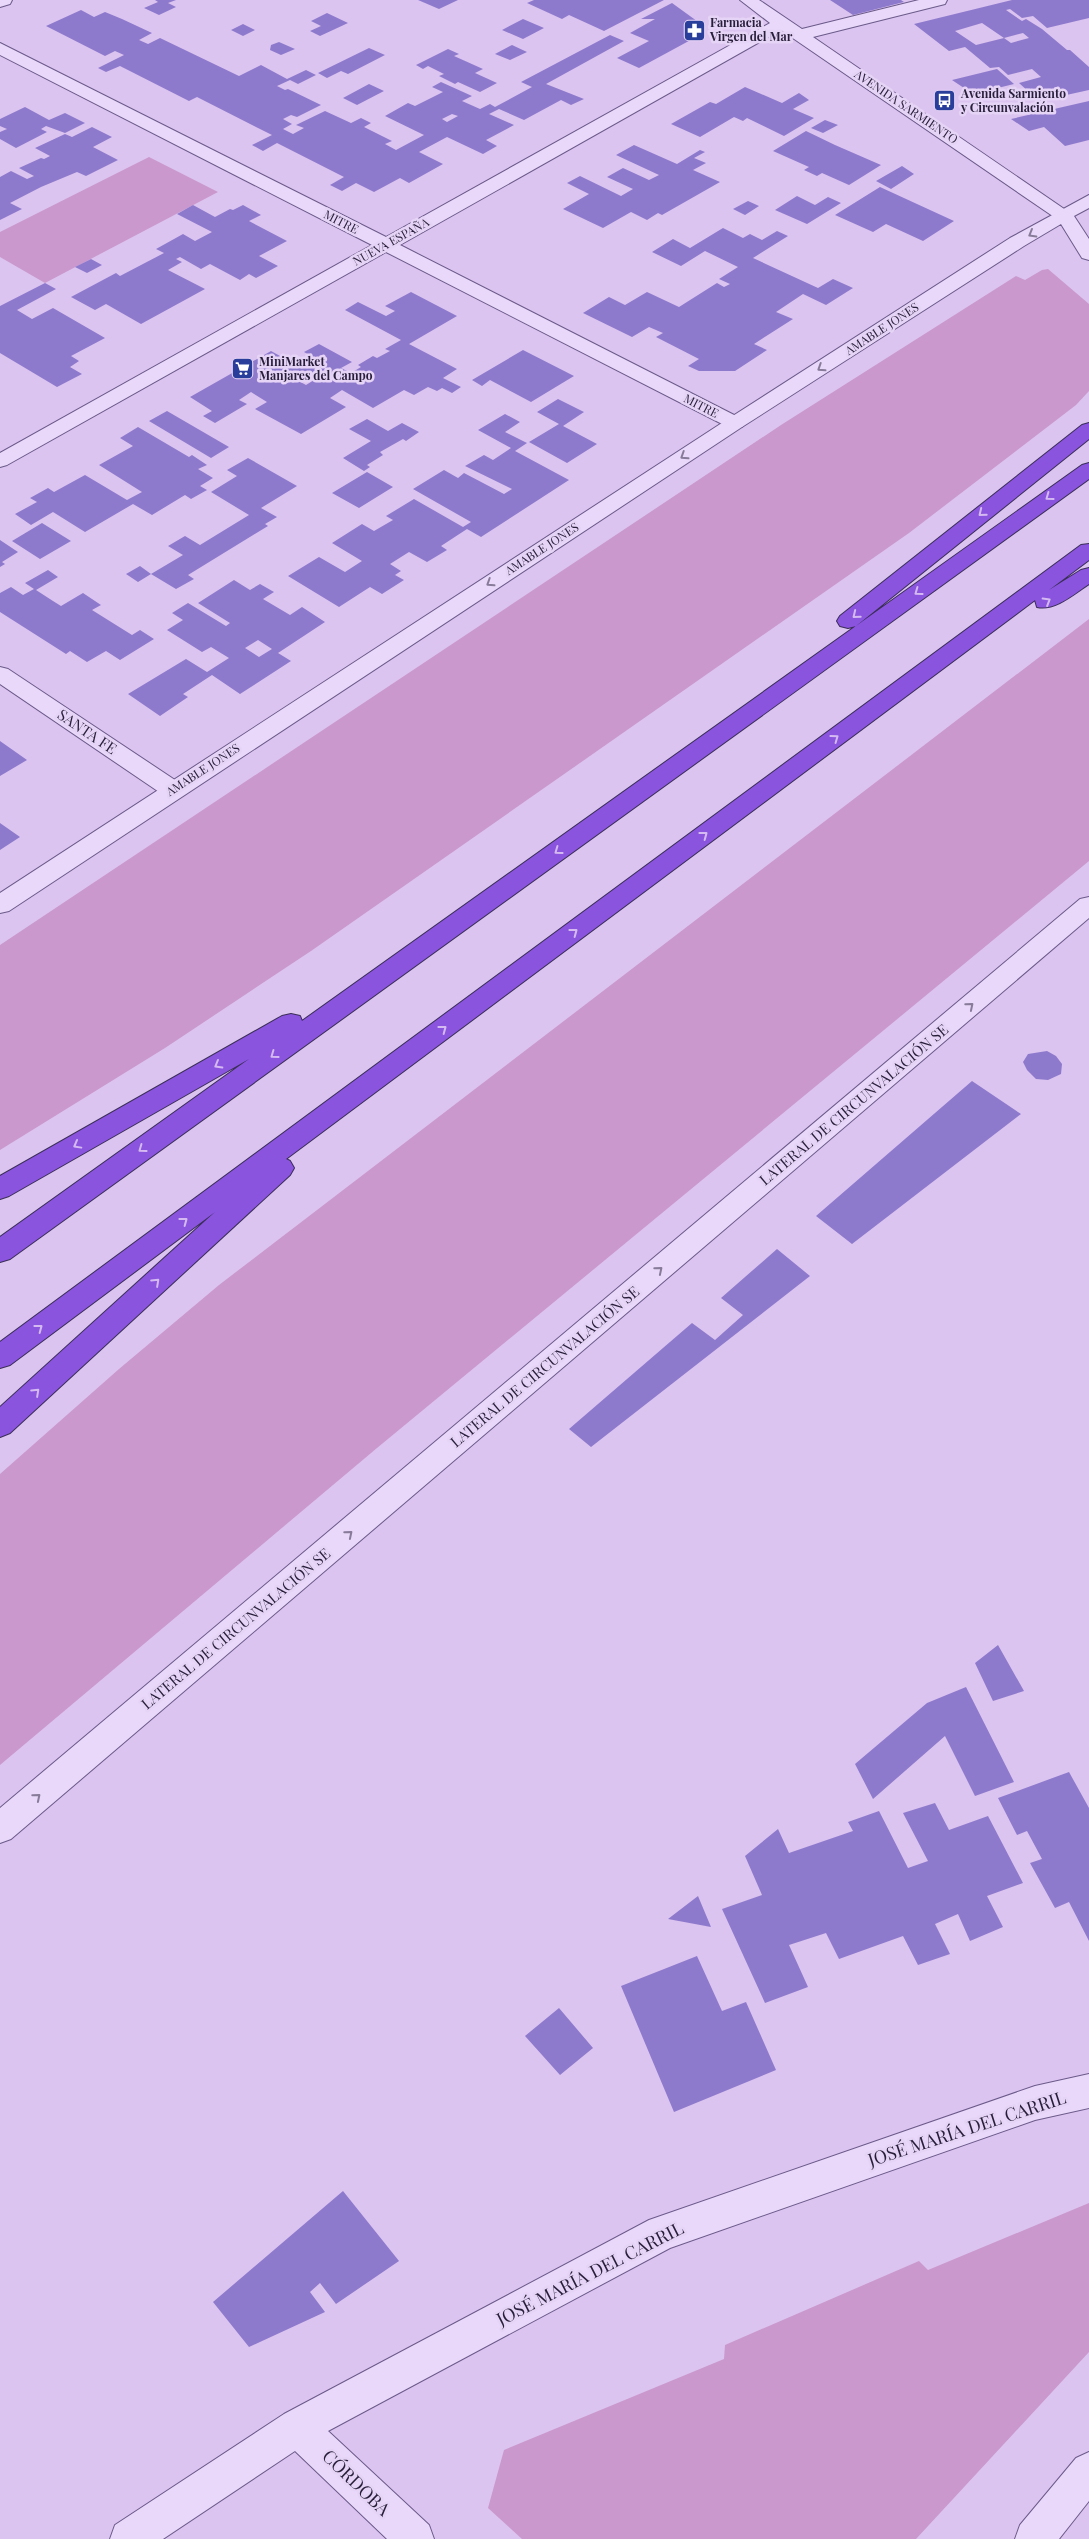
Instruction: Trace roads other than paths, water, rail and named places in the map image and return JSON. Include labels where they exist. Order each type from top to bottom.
[{"type":"highway","points":[[584,832],[1089,429]]},
{"type":"highway","points":[[0,1251],[1089,469]]},
{"type":"highway","points":[[0,1357],[1089,550]]},
{"type":"highway","points":[[901,690],[1089,575]]},
{"type":"highway","points":[[0,1189],[427,944]]},
{"type":"highway","points":[[0,1425],[404,1058]]},
{"type":"street","points":[[0,2],[4,0]]},
{"type":"street","name":"AVENIDA SARMIENTO","points":[[748,0],[1064,215],[1089,223]]},
{"type":"street","points":[[799,35],[939,0]]},
{"type":"street","name":"NUEVA ESPAÑA","points":[[0,461],[782,24]]},
{"type":"street","name":"MITRE","points":[[0,48],[735,423]]},
{"type":"street","name":"AMABLE JONES","points":[[0,905],[735,423],[1017,242],[1089,200]]},
{"type":"street","name":"AVENIDA SARMIENTO","points":[[1064,215],[1089,254]]},
{"type":"street","name":"SANTA FE","points":[[0,674],[173,790]]},
{"type":"street","name":"LATERAL DE CIRCUNVALACIÓN SE","points":[[0,1828],[1089,906]]},
{"type":"street","name":"JOSÉ MARÍA DEL CARRIL","points":[[129,2539],[297,2427],[662,2233],[1035,2102],[1089,2091]]},
{"type":"street","name":"CÓRDOBA","points":[[297,2427],[415,2539]]},
{"type":"street","points":[[1034,2539],[1089,2471]]},
{"type":"place","name":"Farmacia Virgen del Mar","points":[[694,30]]},
{"type":"place","name":"Avenida Sarmiento y Circunvalación","points":[[945,101]]},
{"type":"place","name":"MiniMarket Manjares del Campo","points":[[243,369]]}]
